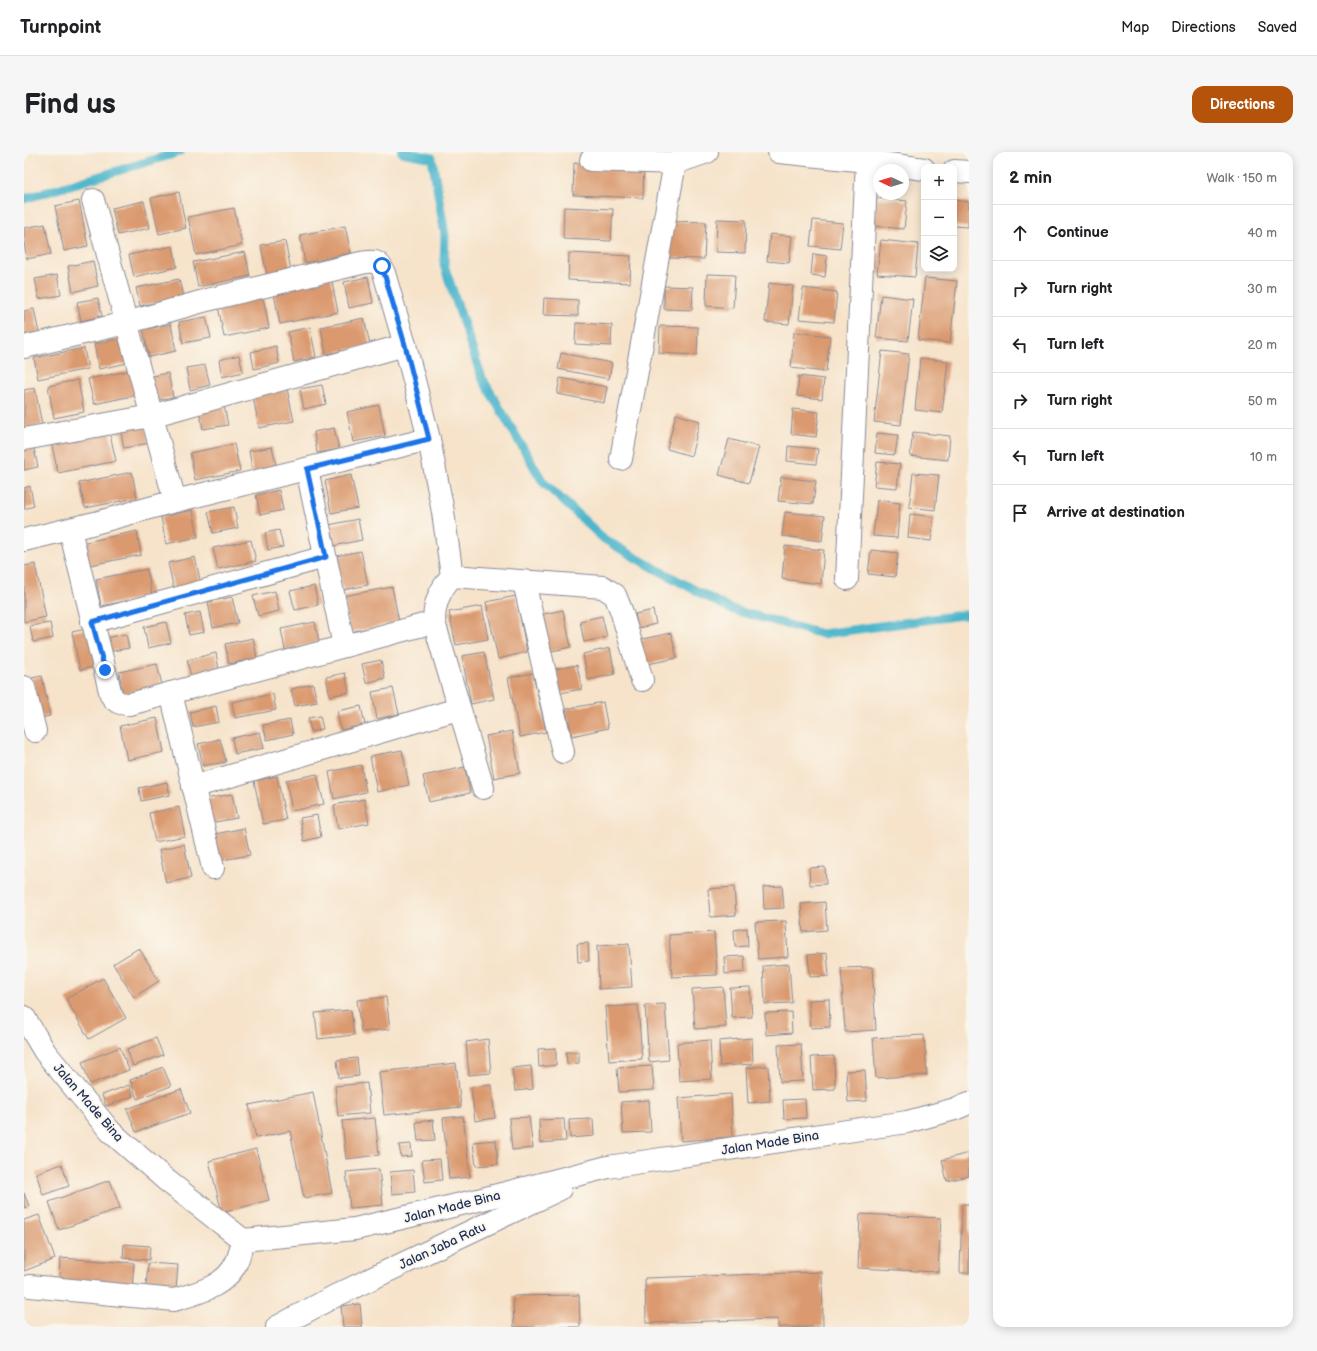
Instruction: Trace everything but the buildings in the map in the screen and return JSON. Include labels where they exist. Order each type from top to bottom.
[{"type":"street","points":[[591,160],[675,163],[707,152]]},
{"type":"street","points":[[779,152],[921,168]]},
{"type":"street","points":[[847,579],[867,161]]},
{"type":"street","points":[[621,459],[675,163]]},
{"type":"street","points":[[957,171],[969,172]]},
{"type":"street","points":[[93,200],[175,501]]},
{"type":"street","points":[[24,346],[126,323],[207,300],[372,261],[377,262],[382,266],[405,345],[429,439],[443,512],[452,576],[445,584],[436,602],[434,622],[482,788]]},
{"type":"street","points":[[24,439],[151,416],[405,345]]},
{"type":"street","points":[[24,540],[70,530],[175,501],[429,439]]},
{"type":"street","points":[[307,469],[344,646]]},
{"type":"street","points":[[70,530],[110,689],[114,700],[122,704],[130,704],[434,622]]},
{"type":"street","points":[[92,622],[326,557]]},
{"type":"street","points":[[452,576],[603,587],[615,595],[642,680]]},
{"type":"street","points":[[524,582],[563,752]]},
{"type":"street","points":[[24,687],[35,731]]},
{"type":"street","points":[[171,693],[212,868]]},
{"type":"street","points":[[193,787],[458,709]]},
{"type":"street","name":"Jalan Made Bina","points":[[24,1017],[45,1052],[110,1131],[166,1180],[243,1240],[355,1229],[474,1202],[608,1167],[907,1122],[955,1109],[969,1103]]},
{"type":"street","name":"Jalan Jaba Ratu","points":[[277,1327],[335,1296],[608,1167]]},
{"type":"street","points":[[30,1286],[174,1300],[196,1293],[221,1282],[231,1272],[238,1260],[243,1240]]},
{"type":"waterway","points":[[24,199],[180,152]]},
{"type":"waterway","points":[[402,152],[432,158],[445,235],[444,265],[482,378],[543,482],[604,539],[730,609],[822,634],[969,615]]},
{"type":"route","points":[[105,670],[92,622],[326,557],[307,469],[429,439],[405,345],[382,266]]}]
